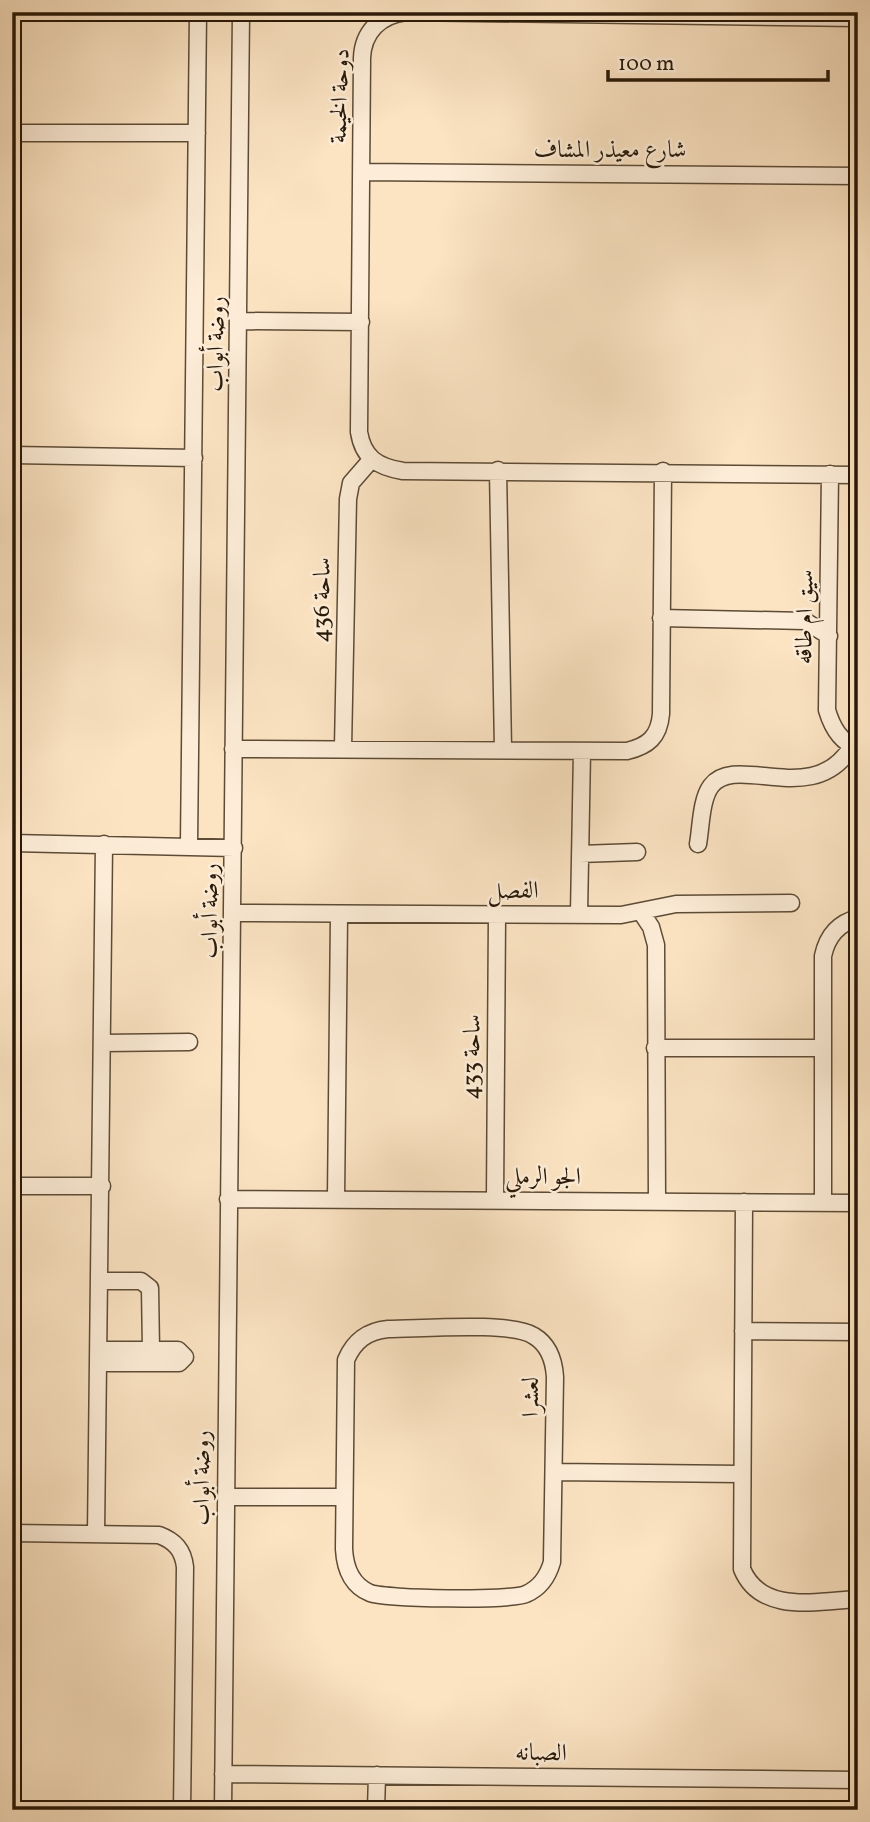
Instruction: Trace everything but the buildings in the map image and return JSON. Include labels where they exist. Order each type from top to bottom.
[{"type":"street","points":[[189,845],[198,12]]},
{"type":"street","name":"روضة أبواب","points":[[223,1810],[228,1199],[235,912],[233,749],[240,321],[241,12]]},
{"type":"street","name":"دوحة الخيمة","points":[[371,460],[361,446],[359,432],[362,50],[372,29],[391,15],[406,12],[858,18]]},
{"type":"street","points":[[12,133],[197,133]]},
{"type":"street","name":"شارع معيذر المشاف","points":[[362,172],[858,176]]},
{"type":"street","points":[[240,321],[361,322]]},
{"type":"street","points":[[12,455],[194,458]]},
{"type":"street","points":[[371,460],[380,466],[403,471],[663,471],[858,475]]},
{"type":"street","name":"ساحة 436","points":[[343,748],[348,499],[351,483],[371,460]]},
{"type":"street","points":[[498,470],[503,750]]},
{"type":"street","points":[[233,749],[628,751],[650,743],[655,737],[661,714],[663,471]]},
{"type":"street","name":"سيق ام طاقه","points":[[830,474],[827,710],[836,732],[855,747]]},
{"type":"street","points":[[805,621],[830,602]]},
{"type":"street","points":[[662,618],[805,621],[829,636]]},
{"type":"street","points":[[698,844],[707,793],[717,780],[732,775],[815,777],[838,765],[855,747]]},
{"type":"street","points":[[579,914],[582,751]]},
{"type":"street","points":[[12,843],[234,848]]},
{"type":"street","points":[[96,1534],[104,844]]},
{"type":"street","points":[[580,854],[637,852]]},
{"type":"street","name":"الفصل","points":[[235,912],[339,915],[621,915],[676,904],[791,903]]},
{"type":"street","points":[[641,912],[651,927],[656,945],[657,1202]]},
{"type":"street","points":[[336,1199],[339,915]]},
{"type":"street","name":"ساحة 433","points":[[495,1200],[497,915]]},
{"type":"street","points":[[823,1203],[825,946],[839,927],[858,918]]},
{"type":"street","points":[[103,1043],[189,1042]]},
{"type":"street","points":[[655,1048],[823,1048]]},
{"type":"street","points":[[12,1186],[102,1186]]},
{"type":"street","name":"الجو الرملي","points":[[228,1199],[858,1203]]},
{"type":"street","points":[[744,1202],[741,1560],[751,1585],[764,1596],[780,1601],[858,1600]]},
{"type":"street","points":[[101,1281],[141,1281],[150,1288],[151,1350]]},
{"type":"street","name":"لعشرا","points":[[510,1329],[534,1336],[550,1354],[554,1365],[552,1562],[536,1588],[516,1597],[380,1595],[370,1592],[353,1579],[344,1560],[344,1497],[346,1360],[357,1341],[377,1330],[510,1329]]},
{"type":"street","points":[[743,1331],[858,1332]]},
{"type":"street","points":[[151,1350],[178,1350],[185,1357],[179,1363],[99,1357],[151,1350]]},
{"type":"street","points":[[554,1472],[741,1475]]},
{"type":"street","points":[[226,1497],[344,1497]]},
{"type":"street","points":[[12,1533],[159,1535],[175,1543],[184,1558],[182,1810]]},
{"type":"street","name":"الصبانه","points":[[223,1774],[858,1780]]},
{"type":"street","points":[[376,1810],[377,1775]]}]
